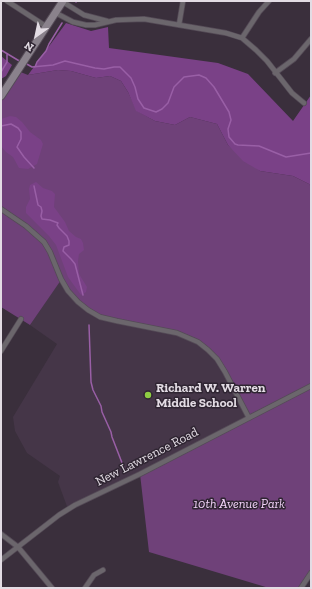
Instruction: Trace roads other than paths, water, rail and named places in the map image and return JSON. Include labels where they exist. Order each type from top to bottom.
[{"type":"street","points":[[7,1],[47,27]]},
{"type":"street","points":[[1,96],[63,1],[84,15],[109,22]]},
{"type":"street","points":[[179,25],[183,1]]},
{"type":"street","points":[[242,38],[259,12],[269,1]]},
{"type":"street","points":[[56,13],[73,22],[86,25],[95,25],[132,18],[226,33],[242,38],[267,61],[292,93],[304,103]]},
{"type":"street","points":[[275,73],[294,59],[311,39]]},
{"type":"street","points":[[1,209],[36,234],[44,242],[68,291],[88,310],[105,319],[177,333],[198,342],[208,350],[217,359],[225,372],[249,418]]},
{"type":"street","points":[[1,351],[21,320]]},
{"type":"street","name":"New Lawrence Road","points":[[1,560],[59,515],[75,505],[140,474],[311,386]]},
{"type":"street","points":[[1,534],[18,547],[52,588]]},
{"type":"street","points":[[86,588],[94,576],[103,570]]},
{"type":"street","points":[[301,588],[311,573]]},
{"type":"waterway","points":[[35,67],[62,23]]},
{"type":"waterway","points":[[1,50],[21,62]]},
{"type":"waterway","points":[[1,72],[7,62],[7,54]]},
{"type":"waterway","points":[[25,63],[32,67],[53,65],[65,61],[104,69],[120,67],[131,78],[138,99],[144,108],[156,112],[168,103],[174,87],[184,77],[199,75],[206,78],[214,87],[229,112],[231,120],[228,129],[229,137],[235,144],[259,146],[286,157],[311,153]]},
{"type":"waterway","points":[[1,126],[11,124],[18,128],[21,132],[21,139],[17,147],[34,168]]},
{"type":"waterway","points":[[34,186],[38,205],[41,207],[42,211],[42,219],[58,223],[57,225],[59,228],[67,236],[69,245],[64,247],[63,251],[75,264],[83,295]]},
{"type":"waterway","points":[[89,325],[91,382],[124,468]]},
{"type":"place","name":"Richard W. Warren Middle School","points":[[148,395]]},
{"type":"park label","name":"10th Avenue Park","points":[[239,504]]}]
